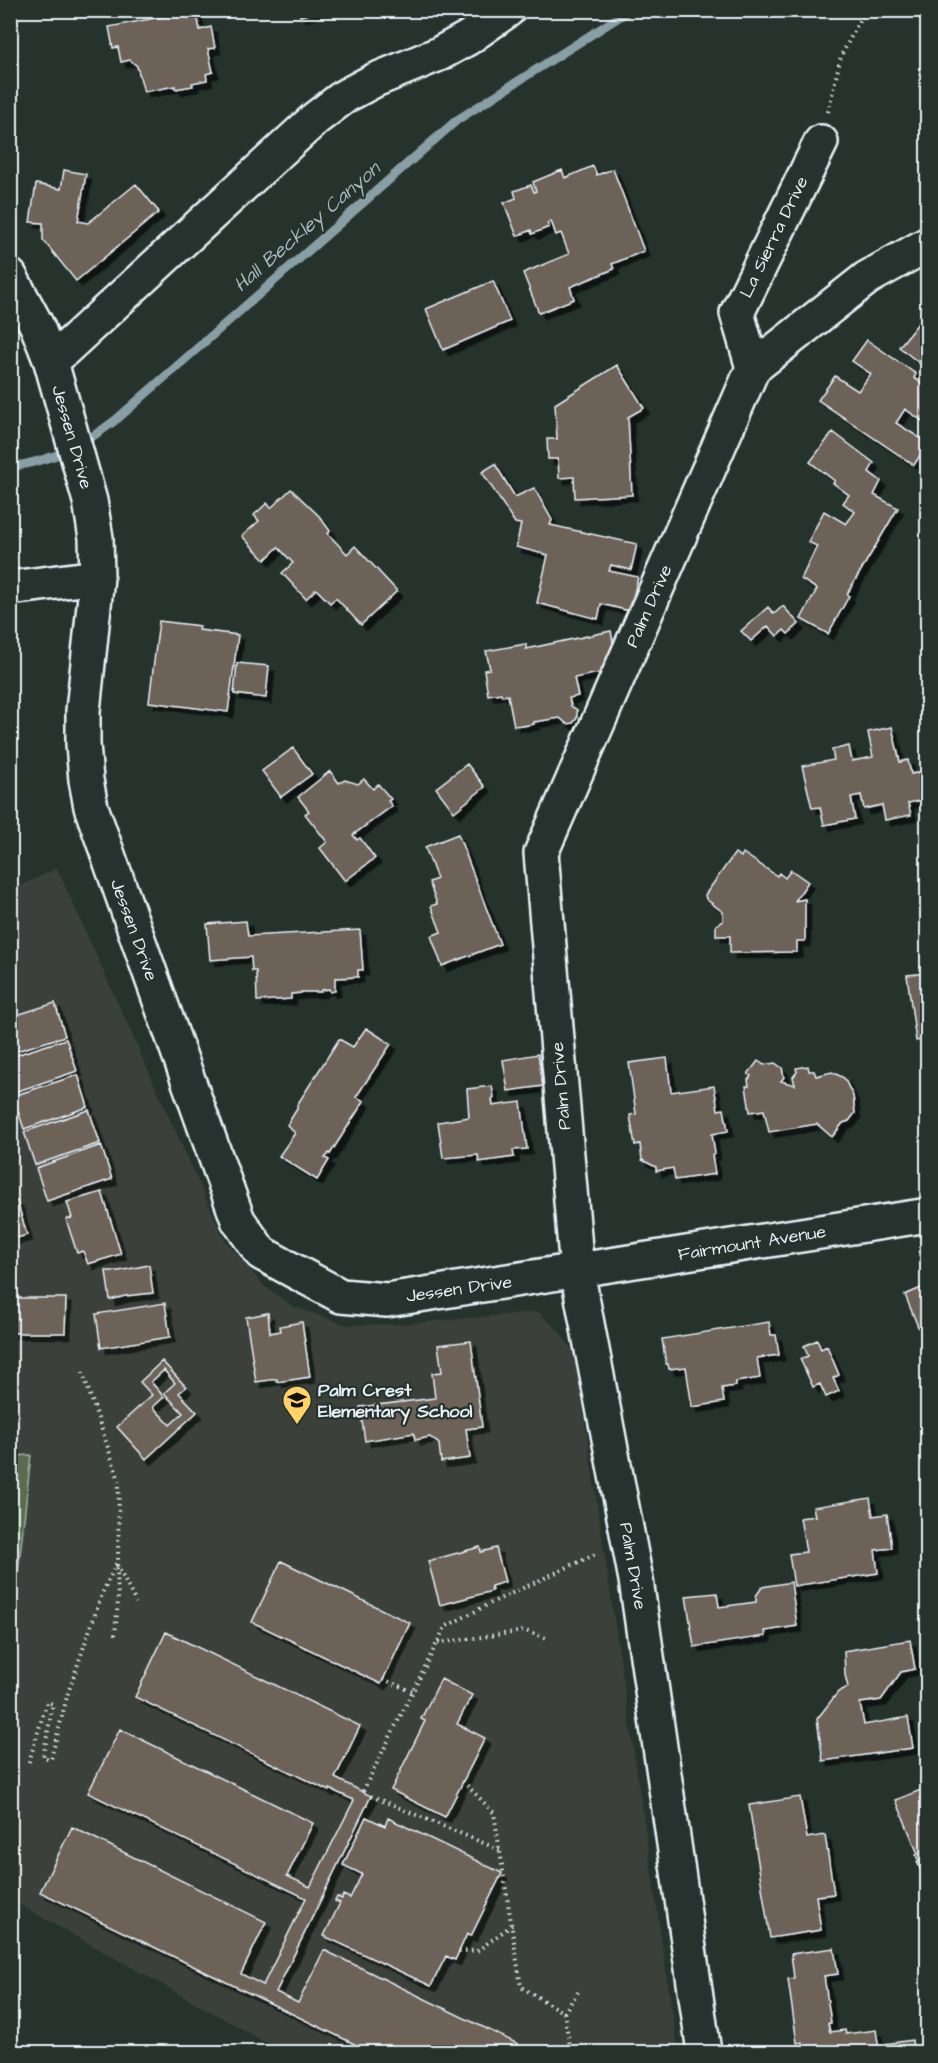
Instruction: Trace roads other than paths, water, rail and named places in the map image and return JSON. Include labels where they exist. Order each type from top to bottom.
[{"type":"street","points":[[51,362],[316,118],[345,96],[375,80],[439,54],[468,38],[508,10]]},
{"type":"street","name":"La Sierra Drive","points":[[753,368],[737,314],[821,142]]},
{"type":"street","name":"Palm Drive","points":[[704,2052],[636,1580],[577,1271],[541,853],[753,368],[867,278],[927,244]]},
{"type":"street","name":"Jessen Drive","points":[[10,276],[37,326],[51,362],[90,501],[96,538],[97,577],[83,711],[84,756],[91,807],[234,1209],[244,1228],[261,1253],[341,1296],[387,1300],[577,1271]]},
{"type":"street","points":[[10,588],[97,577]]},
{"type":"street","name":"Fairmount Avenue","points":[[577,1271],[927,1215]]},
{"type":"waterway","name":"Hall Beckley Canyon","points":[[10,467],[54,456],[104,429],[457,120],[630,10]]},
{"type":"place","name":"Palm Crest Elementary School","points":[[297,1426]]}]
